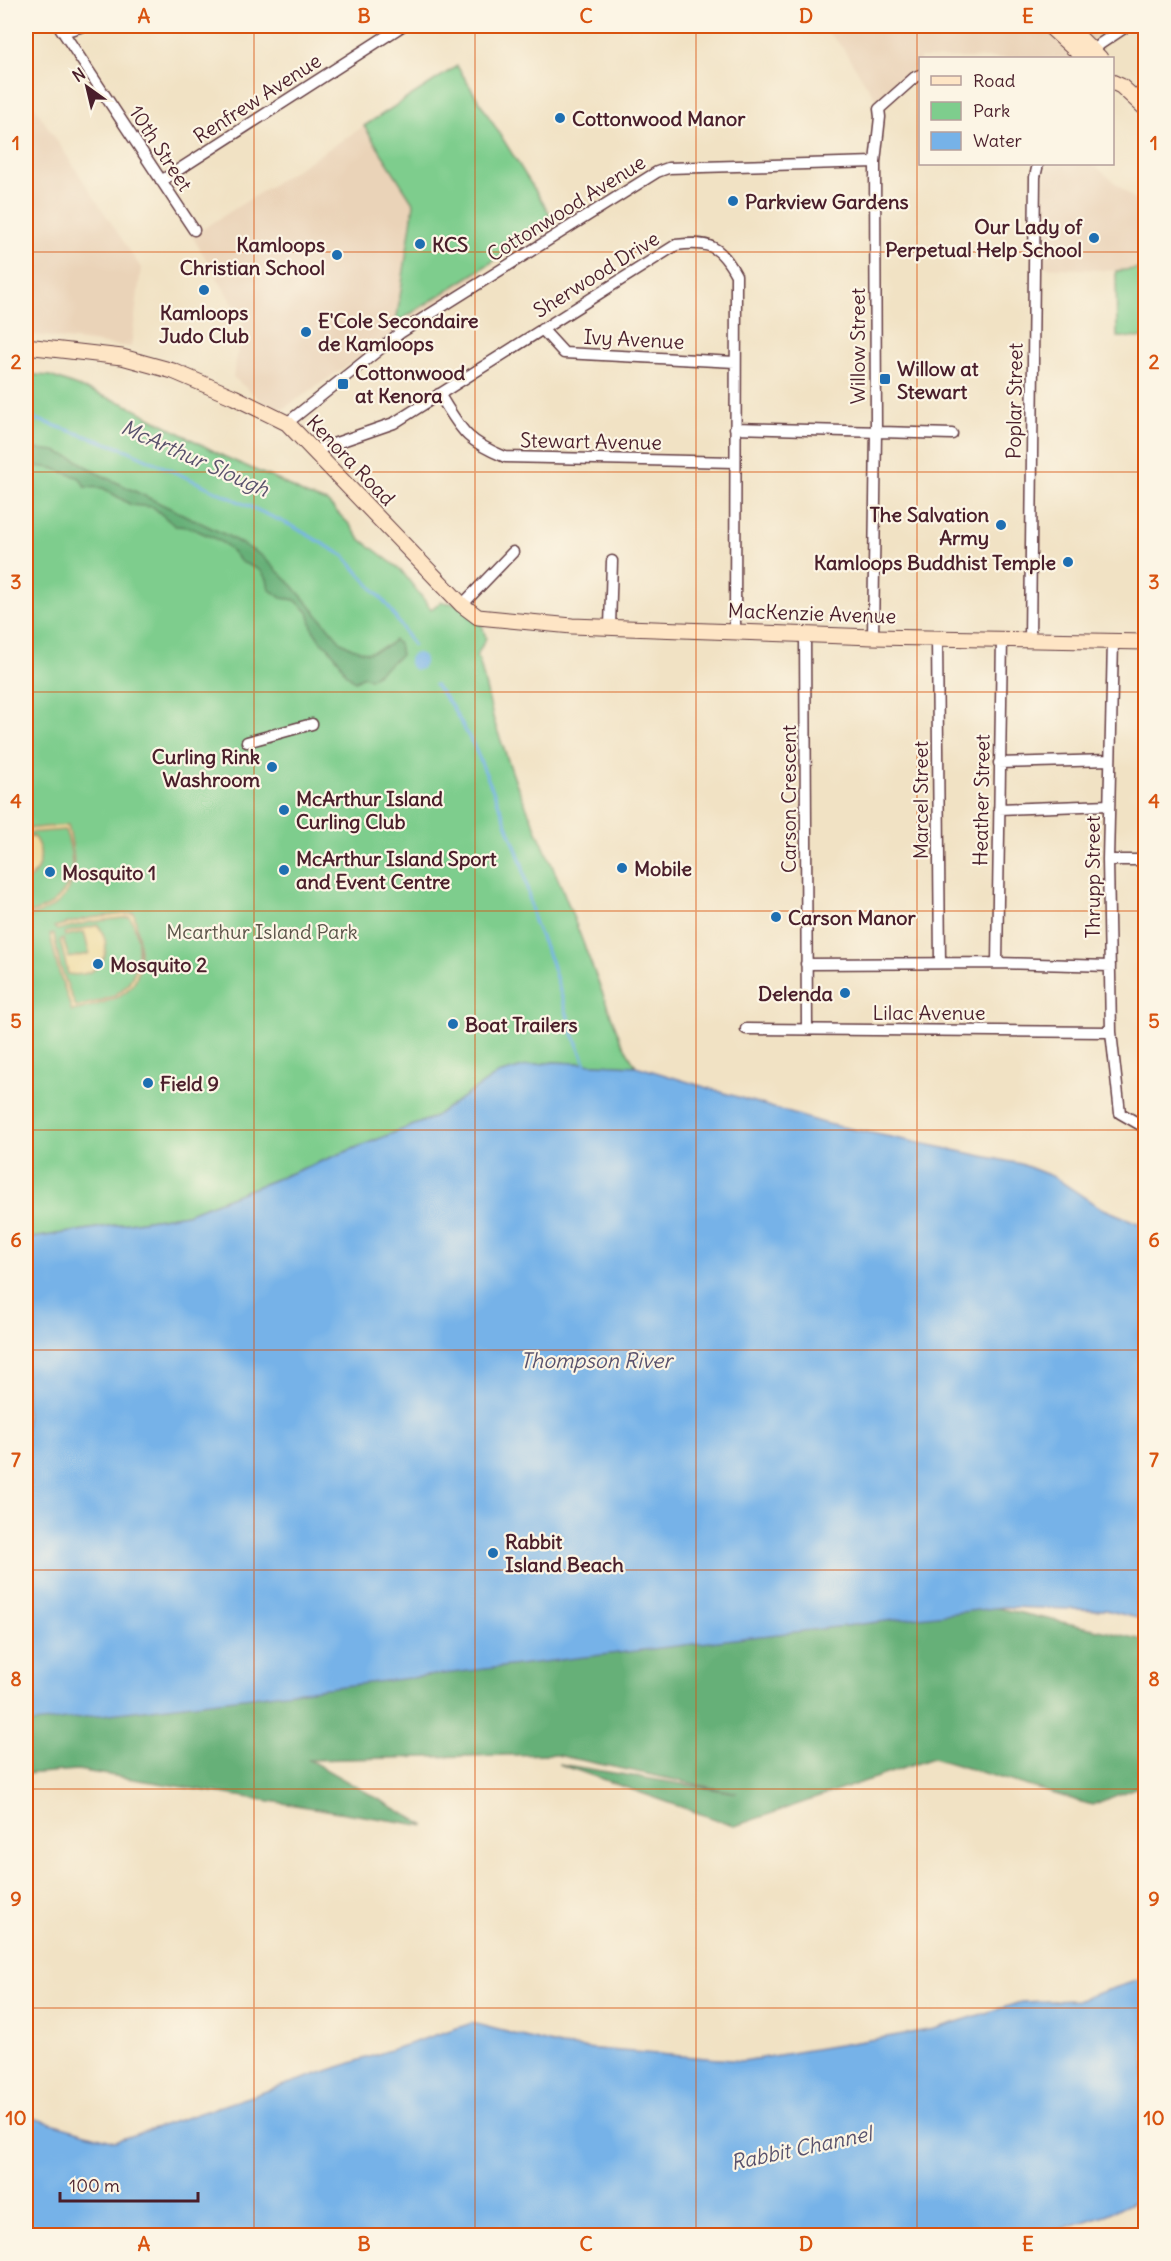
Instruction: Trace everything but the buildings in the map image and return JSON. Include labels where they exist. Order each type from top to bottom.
[{"type":"street","points":[[61,29],[83,26]]},
{"type":"street","name":"Renfrew Avenue","points":[[162,181],[402,26]]},
{"type":"street","points":[[1049,26],[1092,57]]},
{"type":"street","points":[[1068,26],[1092,57]]},
{"type":"street","points":[[1092,57],[1100,44],[1127,26]]},
{"type":"street","name":"10th Street","points":[[61,29],[194,230]]},
{"type":"street","name":"Willow Street","points":[[873,637],[876,432],[875,162],[879,109],[919,76]]},
{"type":"street","points":[[1115,80],[1146,109]]},
{"type":"street","name":"Cottonwood Avenue","points":[[287,423],[400,333],[657,172],[669,168],[875,162]]},
{"type":"street","name":"Poplar Street","points":[[1030,640],[1034,224],[1035,177],[1038,165]]},
{"type":"street","name":"Sherwood Drive","points":[[313,451],[394,423],[676,245],[698,242],[714,247],[725,256],[735,275],[735,632]]},
{"type":"street","name":"Ivy Avenue","points":[[542,329],[564,353],[735,362]]},
{"type":"street","name":"Kenora Road","points":[[26,346],[122,357],[173,371],[287,423],[462,605],[478,617]]},
{"type":"street","name":"Stewart Avenue","points":[[439,394],[464,434],[480,447],[505,457],[735,462]]},
{"type":"street","points":[[735,428],[952,434]]},
{"type":"street","points":[[462,605],[513,552]]},
{"type":"street","points":[[610,627],[612,561]]},
{"type":"street","name":"MacKenzie Avenue","points":[[478,617],[572,626],[873,637],[1146,642]]},
{"type":"street","name":"Carson Crescent","points":[[805,634],[807,1029]]},
{"type":"street","name":"Marcel Street","points":[[937,638],[940,963]]},
{"type":"street","name":"Heather Street","points":[[997,963],[1002,638]]},
{"type":"street","name":"Thrupp Street","points":[[1113,641],[1108,861],[1111,1032],[1120,1113],[1146,1128]]},
{"type":"street","points":[[247,742],[312,724]]},
{"type":"street","points":[[999,763],[1110,759]]},
{"type":"street","points":[[999,809],[1109,805]]},
{"type":"street","points":[[1108,861],[1146,860]]},
{"type":"street","points":[[806,964],[997,963],[1110,966]]},
{"type":"street","name":"Lilac Avenue","points":[[746,1029],[1111,1032]]},
{"type":"shaded area","points":[[820,26],[1111,26],[1097,34],[1081,57],[919,57],[919,65],[877,101],[840,44]]},
{"type":"shaded area","points":[[26,94],[141,268],[131,347],[26,334]]},
{"type":"shaded area","name":"Kamloops Christian School","points":[[380,116],[483,274],[283,409],[264,403],[233,377],[243,321],[192,236]]},
{"type":"shaded area","name":"Our Lady of Perpetual Help School","points":[[1048,165],[1094,165],[1145,208],[1145,338],[1117,337],[1116,271],[1041,267],[1044,177]]},
{"type":"green space","points":[[457,66],[555,222],[396,323],[414,204],[364,126]]},
{"type":"green space","points":[[1145,268],[1145,338],[1117,337],[1116,271]]},
{"type":"green space","name":"Mcarthur Island Park","points":[[26,374],[50,376],[125,404],[223,456],[306,495],[327,502],[350,525],[359,538],[401,570],[431,609],[441,602],[476,606],[486,638],[476,657],[479,659],[494,721],[516,783],[562,888],[621,1041],[636,1066],[554,1062],[498,1074],[432,1118],[187,1214],[26,1239]]},
{"type":"green space","points":[[26,448],[55,451],[75,459],[99,474],[228,536],[261,555],[293,586],[341,642],[368,653],[387,646],[394,640],[399,644],[401,655],[370,679],[364,676],[355,681],[345,673],[340,662],[321,642],[313,630],[308,612],[295,600],[281,598],[269,589],[267,579],[260,570],[241,562],[226,545],[189,527],[175,526],[153,507],[131,505],[103,488],[85,487],[80,478],[52,468],[26,465]]},
{"type":"green space","points":[[831,1572],[1145,1640],[1145,1784],[1092,1805],[933,1758],[735,1826],[559,1764],[737,1793],[552,1754],[309,1760],[426,1826],[77,1770],[26,1774],[26,1708]]},
{"type":"sand","points":[[68,825],[73,857],[73,871],[66,894],[57,904],[26,917],[26,914],[53,903],[62,894],[68,883],[72,858],[65,830],[26,833],[26,829]]},
{"type":"sand","points":[[33,836],[39,848],[40,860],[36,872],[26,881],[26,837]]},
{"type":"sand","points":[[134,913],[140,955],[139,970],[134,982],[126,991],[113,999],[72,1011],[58,969],[50,934],[54,934],[60,966],[77,1007],[113,996],[129,981],[137,960],[137,938],[130,917],[90,922],[57,930],[54,927],[90,918]]},
{"type":"sand","points":[[98,925],[106,944],[102,961],[88,973],[68,974],[60,940],[63,939],[69,958],[89,952],[84,932],[65,936],[64,933]]},
{"type":"water","name":"Thompson River","points":[[554,1062],[636,1066],[823,1123],[1021,1164],[1054,1177],[1099,1207],[1145,1226],[1145,1620],[1106,1610],[1003,1607],[26,1724],[26,1239],[187,1214],[432,1118],[498,1074]]},
{"type":"water","name":"Rabbit Channel","points":[[1145,1978],[1145,2197],[1108,2214],[1041,2235],[26,2235],[26,2116],[115,2141],[472,2023],[560,2046],[743,2061],[934,2029],[1021,2002],[1077,2000]]},
{"type":"waterway","name":"McArthur Slough","points":[[26,416],[127,450],[294,527],[344,556],[388,606],[413,645]]},
{"type":"waterway","points":[[435,685],[451,705],[474,746],[502,812],[522,864],[534,921],[551,961],[573,1034],[587,1067]]},
{"type":"place","name":"Cottonwood Manor","points":[[560,118]]},
{"type":"place","name":"Parkview Gardens","points":[[733,201]]},
{"type":"place","name":"Our Lady of Perpetual Help School","points":[[1094,238]]},
{"type":"place","name":"KCS","points":[[420,244]]},
{"type":"place","name":"Kamloops Christian School","points":[[337,255]]},
{"type":"place","name":"Kamloops Judo Club","points":[[204,290]]},
{"type":"place","name":"E'Cole Secondaire de Kamloops","points":[[306,332]]},
{"type":"place","name":"Willow at Stewart","points":[[885,379]]},
{"type":"place","name":"Cottonwood at Kenora","points":[[343,384]]},
{"type":"place","name":"The Salvation Army","points":[[1001,525]]},
{"type":"place","name":"Kamloops Buddhist Temple","points":[[1068,562]]},
{"type":"place","name":"Curling Rink Washroom","points":[[272,767]]},
{"type":"place","name":"McArthur Island Curling Club","points":[[284,810]]},
{"type":"place","name":"Mobile","points":[[622,868]]},
{"type":"place","name":"McArthur Island Sport and Event Centre","points":[[284,870]]},
{"type":"place","name":"Mosquito 1","points":[[50,872]]},
{"type":"place","name":"Carson Manor","points":[[776,917]]},
{"type":"place","name":"Mosquito 2","points":[[98,964]]},
{"type":"place","name":"Delenda","points":[[845,993]]},
{"type":"place","name":"Boat Trailers","points":[[453,1024]]},
{"type":"place","name":"Field 9","points":[[148,1083]]},
{"type":"place","name":"Rabbit Island Beach","points":[[493,1553]]}]
